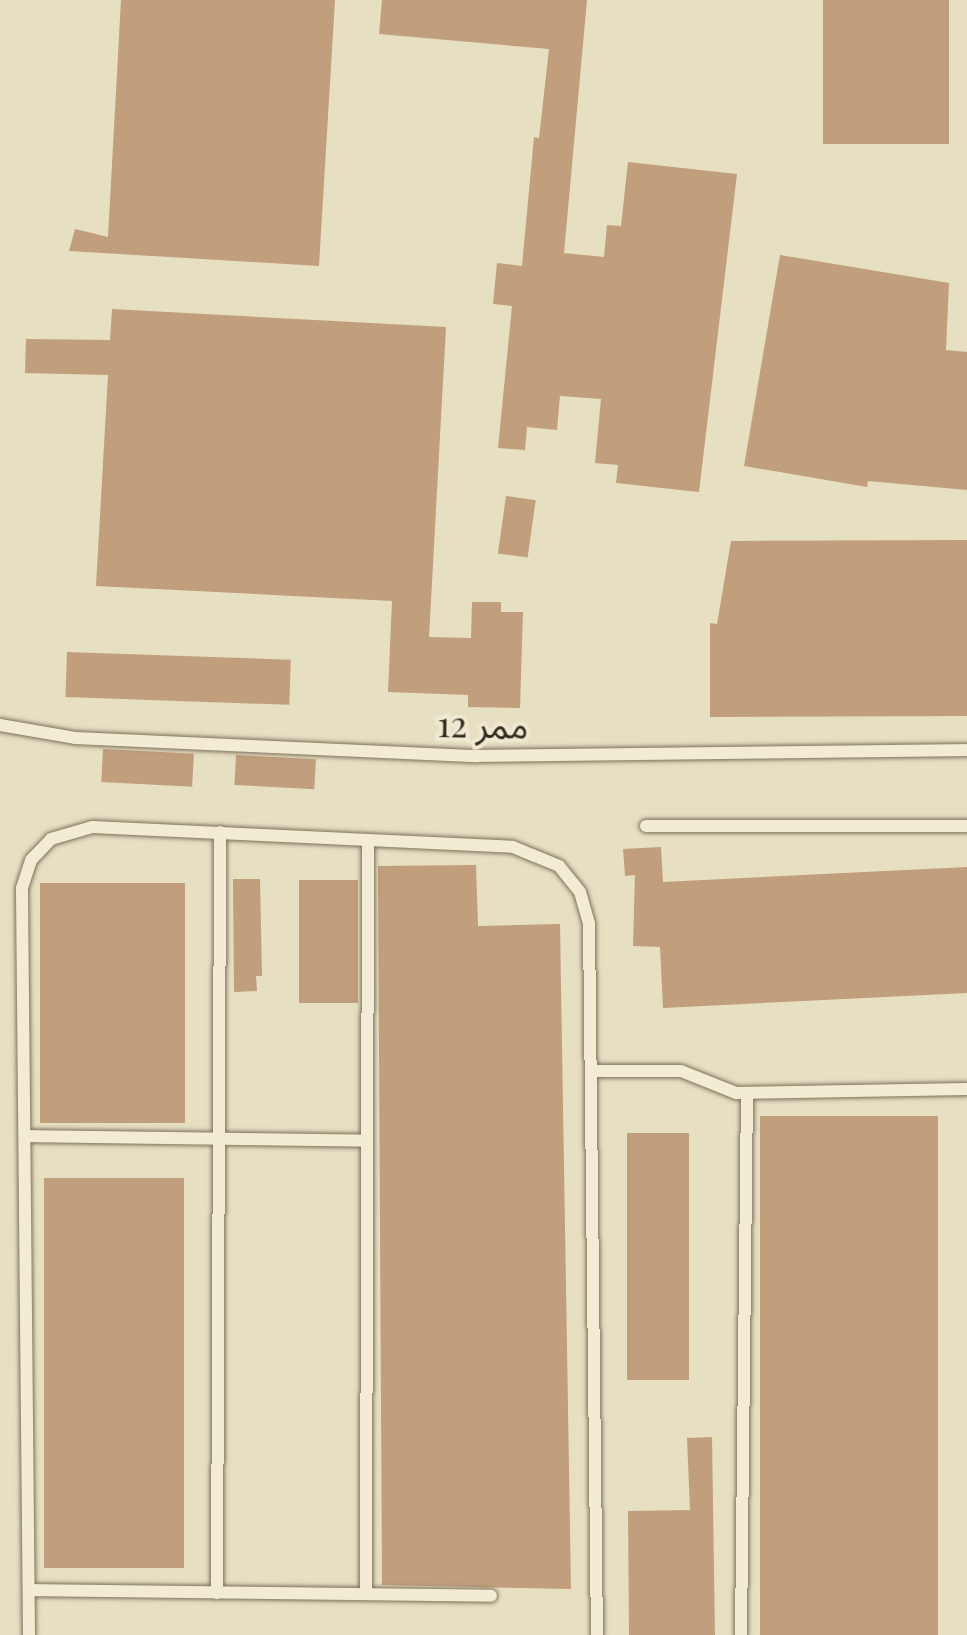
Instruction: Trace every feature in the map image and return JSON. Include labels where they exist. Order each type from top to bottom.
[{"type":"lane","name":"ممر 12","points":[[0,725],[75,738],[477,756],[967,750]]},
{"type":"lane","points":[[646,826],[967,826]]},
{"type":"lane","points":[[29,1635],[22,888],[31,860],[50,838],[78,828],[513,847],[559,866],[580,892],[589,924],[597,1635]]},
{"type":"lane","points":[[217,1592],[220,832]]},
{"type":"lane","points":[[366,1594],[368,840]]},
{"type":"lane","points":[[591,1071],[681,1071],[725,1091],[747,1093],[967,1089]]},
{"type":"lane","points":[[742,1635],[747,1093]]},
{"type":"lane","points":[[25,1136],[367,1141]]},
{"type":"lane","points":[[29,1590],[491,1596]]},
{"type":"building","points":[[121,0],[335,0],[319,266],[69,251],[75,229],[108,237]]},
{"type":"building","points":[[382,0],[587,0],[564,253],[604,257],[607,225],[621,226],[628,162],[737,174],[699,492],[616,483],[618,465],[595,463],[601,399],[560,396],[557,430],[527,427],[525,450],[498,448],[512,306],[493,304],[497,263],[522,266],[534,137],[539,138],[549,49],[379,34]]},
{"type":"building","points":[[823,0],[949,0],[949,144],[823,144]]},
{"type":"building","points":[[780,255],[949,283],[946,350],[967,352],[967,490],[868,481],[867,487],[744,466]]},
{"type":"building","points":[[112,309],[446,327],[429,637],[471,638],[472,602],[501,602],[501,612],[523,612],[520,708],[468,707],[468,695],[388,692],[392,601],[96,586],[108,375],[25,373],[26,339],[110,340]]},
{"type":"building","points":[[506,496],[536,500],[528,558],[498,553]]},
{"type":"building","points":[[967,540],[967,716],[710,717],[710,623],[717,624],[731,541]]},
{"type":"building","points":[[67,652],[291,660],[289,705],[65,697]]},
{"type":"building","points":[[103,749],[194,754],[192,787],[101,782]]},
{"type":"building","points":[[236,755],[316,759],[314,789],[234,785]]},
{"type":"building","points":[[661,847],[663,882],[967,867],[967,993],[663,1008],[660,947],[633,946],[635,875],[625,876],[623,849]]},
{"type":"building","points":[[476,865],[478,926],[560,924],[571,1589],[382,1585],[378,866]]},
{"type":"building","points":[[233,879],[260,879],[262,976],[256,976],[257,991],[234,992]]},
{"type":"building","points":[[299,880],[358,880],[358,1003],[299,1003]]},
{"type":"building","points":[[40,883],[185,883],[185,1123],[40,1123]]},
{"type":"building","points":[[760,1116],[938,1116],[938,1635],[760,1635]]},
{"type":"building","points":[[627,1133],[689,1133],[689,1380],[627,1380]]},
{"type":"building","points":[[44,1178],[184,1178],[184,1568],[44,1568]]},
{"type":"building","points":[[712,1437],[715,1635],[629,1635],[628,1511],[690,1510],[687,1438]]}]
